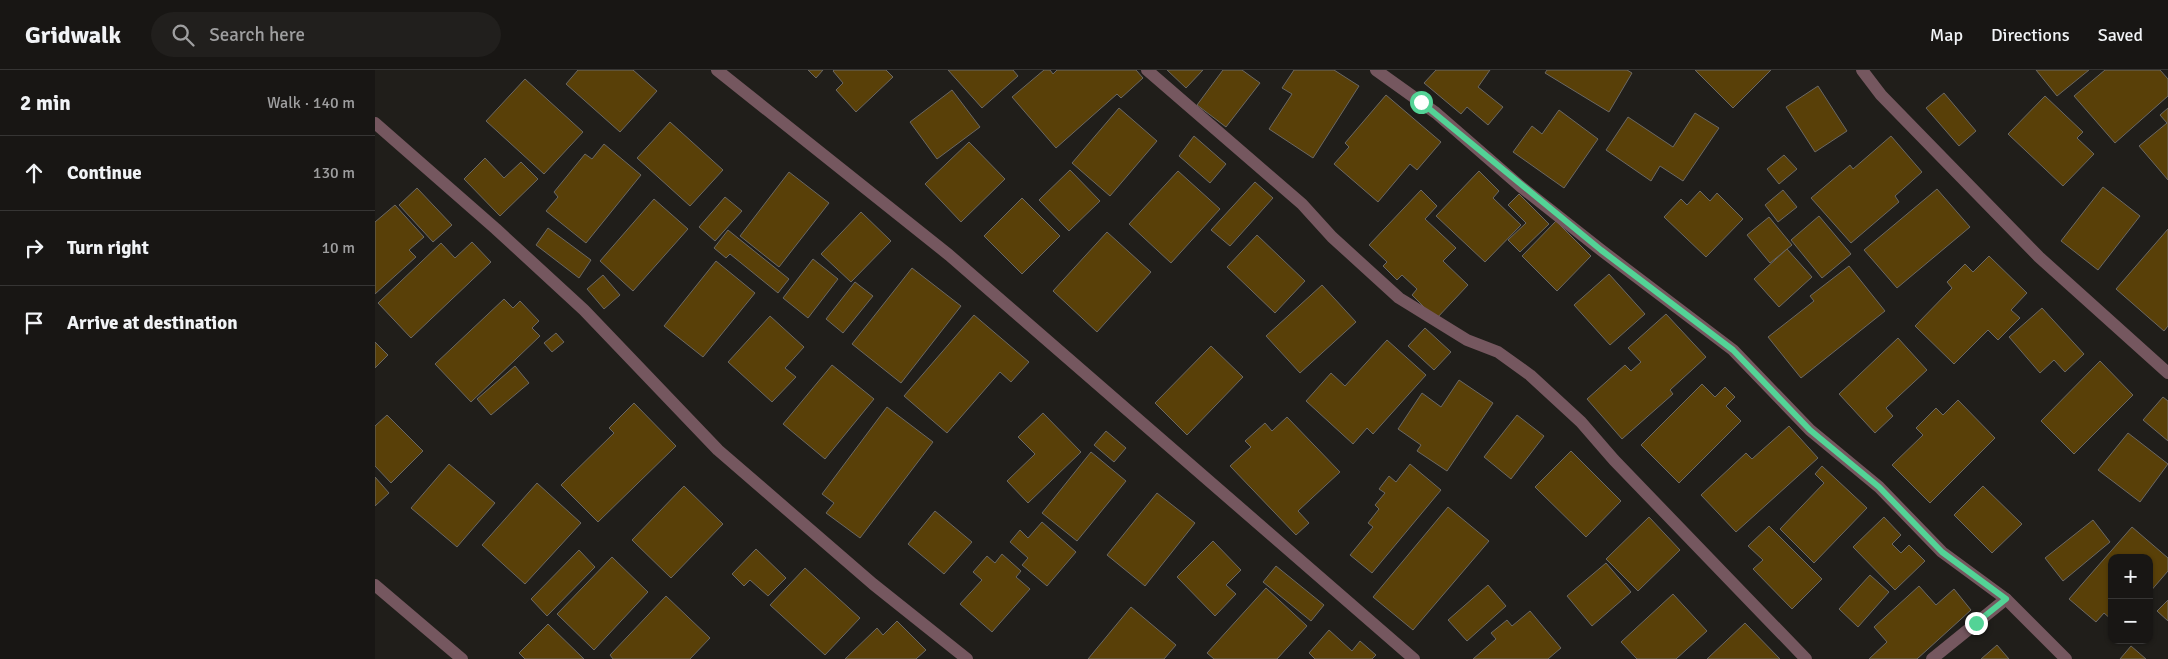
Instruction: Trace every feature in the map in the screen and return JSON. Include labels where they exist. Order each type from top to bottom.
[{"type":"street","points":[[717,70],[949,254],[1413,659]]},
{"type":"street","points":[[1147,70],[1301,204],[1332,237],[1399,298],[1467,340],[1498,352],[1530,375],[1581,422],[1614,460],[1806,659]]},
{"type":"street","points":[[1376,70],[1436,113],[1521,186],[1733,350],[1810,430],[1879,487],[1942,552],[2006,599],[2066,659]]},
{"type":"street","points":[[1861,70],[1881,95],[2039,256],[2168,372]]},
{"type":"street","points":[[375,123],[496,229],[583,310],[718,450],[873,584],[967,659]]},
{"type":"street","points":[[375,585],[462,659]]},
{"type":"street","points":[[1932,659],[2006,599]]},
{"type":"building","points":[[578,70],[633,70],[657,91],[620,132],[566,84]]},
{"type":"building","points":[[808,70],[823,70],[816,78]]},
{"type":"building","points":[[834,70],[886,70],[893,77],[856,112],[836,90],[843,83]]},
{"type":"building","points":[[948,70],[1013,70],[1018,76],[982,108]]},
{"type":"building","points":[[1044,70],[1050,70],[1053,74],[1057,70],[1136,70],[1143,78],[1121,98],[1117,94],[1056,148],[1012,97]]},
{"type":"building","points":[[1167,70],[1203,70],[1186,88]]},
{"type":"building","points":[[1223,70],[1242,70],[1260,83],[1226,127],[1197,105]]},
{"type":"building","points":[[1294,70],[1334,70],[1359,86],[1313,158],[1269,129],[1292,94],[1282,88]]},
{"type":"building","points":[[1436,70],[1490,70],[1478,87],[1503,107],[1488,125],[1467,107],[1461,114],[1424,83]]},
{"type":"building","points":[[1547,70],[1627,70],[1632,73],[1609,112],[1545,73]]},
{"type":"building","points":[[1695,70],[1771,70],[1733,108]]},
{"type":"building","points":[[2036,70],[2089,70],[2057,96]]},
{"type":"building","points":[[2105,70],[2160,70],[2168,79],[2168,96],[2115,143],[2074,96]]},
{"type":"building","points":[[525,79],[583,132],[544,174],[486,121]]},
{"type":"building","points":[[1818,86],[1847,131],[1815,152],[1786,107]]},
{"type":"building","points":[[952,90],[980,127],[937,159],[910,122]]},
{"type":"building","points":[[1944,93],[1976,131],[1959,146],[1926,108]]},
{"type":"building","points":[[1386,95],[1441,142],[1417,170],[1410,164],[1378,202],[1334,164],[1349,147],[1345,143]]},
{"type":"building","points":[[2045,96],[2083,132],[2077,138],[2094,154],[2063,186],[2008,134]]},
{"type":"building","points":[[1119,108],[1157,141],[1110,196],[1072,163]]},
{"type":"building","points":[[2168,108],[2168,180],[2139,146],[2167,123],[2160,115]]},
{"type":"building","points":[[1559,110],[1598,139],[1564,188],[1513,152],[1532,126],[1542,134]]},
{"type":"building","points":[[1695,113],[1719,128],[1683,181],[1660,166],[1651,181],[1606,150],[1628,117],[1673,147]]},
{"type":"building","points":[[670,122],[723,170],[690,206],[637,158]]},
{"type":"building","points":[[1194,136],[1226,164],[1210,183],[1179,156]]},
{"type":"building","points":[[1891,136],[1922,172],[1895,196],[1899,202],[1851,243],[1811,198],[1850,165],[1853,169]]},
{"type":"building","points":[[969,142],[1005,179],[961,222],[925,184]]},
{"type":"building","points":[[604,144],[641,175],[586,243],[546,211],[558,197],[554,192],[585,154],[592,159]]},
{"type":"building","points":[[1784,155],[1797,169],[1779,184],[1767,169]]},
{"type":"building","points":[[485,158],[504,178],[521,162],[538,179],[500,216],[464,179]]},
{"type":"building","points":[[1070,170],[1100,201],[1069,231],[1039,200]]},
{"type":"building","points":[[1178,171],[1220,209],[1171,263],[1129,224]]},
{"type":"building","points":[[1479,171],[1499,191],[1493,198],[1521,225],[1485,262],[1436,216]]},
{"type":"building","points":[[789,172],[829,203],[779,267],[740,236]]},
{"type":"building","points":[[1255,182],[1273,198],[1230,246],[1211,230]]},
{"type":"building","points":[[2103,187],[2140,216],[2098,270],[2061,241]]},
{"type":"building","points":[[417,188],[452,225],[433,242],[399,205]]},
{"type":"building","points":[[1937,189],[1970,227],[1897,288],[1864,250]]},
{"type":"building","points":[[1421,190],[1437,206],[1425,219],[1456,248],[1443,261],[1468,285],[1436,319],[1412,295],[1417,289],[1402,275],[1397,280],[1383,266],[1387,262],[1369,245]]},
{"type":"building","points":[[1783,190],[1797,207],[1778,222],[1765,205]]},
{"type":"building","points":[[1700,191],[1710,201],[1717,193],[1743,219],[1706,257],[1664,217],[1681,199],[1687,205]]},
{"type":"building","points":[[1519,194],[1549,224],[1520,252],[1508,240],[1526,223],[1508,205]]},
{"type":"building","points":[[725,197],[742,211],[715,241],[699,227]]},
{"type":"building","points":[[1022,198],[1060,236],[1022,274],[984,236]]},
{"type":"building","points":[[654,199],[688,229],[633,291],[600,261]]},
{"type":"building","points":[[395,205],[424,237],[409,250],[416,257],[375,294],[375,222]]},
{"type":"building","points":[[861,212],[891,241],[851,282],[821,254]]},
{"type":"building","points":[[1819,216],[1851,254],[1822,278],[1791,240]]},
{"type":"building","points":[[1769,217],[1792,245],[1770,263],[1747,235]]},
{"type":"building","points":[[1556,221],[1591,256],[1557,291],[1522,256]]},
{"type":"building","points":[[548,228],[591,260],[579,278],[536,245]]},
{"type":"building","points":[[2168,229],[2168,326],[2164,331],[2116,289]]},
{"type":"building","points":[[728,230],[789,279],[778,293],[730,254],[726,258],[714,248]]},
{"type":"building","points":[[1107,232],[1151,272],[1097,332],[1053,291]]},
{"type":"building","points":[[1257,235],[1305,281],[1275,313],[1227,267]]},
{"type":"building","points":[[472,242],[491,262],[411,338],[378,303],[441,243],[455,258]]},
{"type":"building","points":[[1787,249],[1812,277],[1779,307],[1754,279]]},
{"type":"building","points":[[1989,256],[2027,293],[2011,310],[2020,318],[1998,340],[1988,330],[1954,364],[1915,326],[1952,288],[1947,282],[1965,264],[1973,272]]},
{"type":"building","points":[[813,259],[838,279],[808,318],[783,298]]},
{"type":"building","points":[[716,261],[755,293],[703,357],[664,326]]},
{"type":"building","points":[[1849,266],[1885,311],[1801,378],[1768,337],[1814,301],[1810,296]]},
{"type":"building","points":[[912,268],[961,306],[901,383],[852,344]]},
{"type":"building","points":[[1609,274],[1645,314],[1610,345],[1574,305]]},
{"type":"building","points":[[603,275],[620,295],[604,309],[587,289]]},
{"type":"building","points":[[855,282],[873,296],[843,333],[826,319]]},
{"type":"building","points":[[1322,285],[1356,322],[1300,373],[1266,336]]},
{"type":"building","points":[[504,299],[513,308],[520,301],[539,321],[532,328],[540,336],[471,402],[435,364]]},
{"type":"building","points":[[2042,308],[2084,354],[2065,372],[2054,360],[2040,373],[2009,337]]},
{"type":"building","points":[[1666,314],[1706,357],[1670,390],[1673,394],[1622,439],[1587,399],[1625,365],[1631,371],[1641,362],[1628,348]]},
{"type":"building","points":[[974,315],[1029,362],[1011,382],[1000,372],[947,433],[904,396]]},
{"type":"building","points":[[770,316],[804,347],[785,368],[796,377],[772,402],[728,362]]},
{"type":"building","points":[[1425,328],[1451,352],[1434,370],[1408,346]]},
{"type":"building","points":[[556,333],[564,342],[552,352],[544,343]]},
{"type":"building","points":[[1898,338],[1927,370],[1886,408],[1893,416],[1875,433],[1839,394]]},
{"type":"building","points":[[1387,340],[1426,375],[1373,434],[1367,428],[1353,444],[1306,401],[1331,373],[1345,386]]},
{"type":"building","points":[[375,342],[388,355],[375,368]]},
{"type":"building","points":[[1211,346],[1243,377],[1187,435],[1155,403]]},
{"type":"building","points":[[2100,361],[2133,395],[2074,454],[2041,421]]},
{"type":"building","points":[[832,365],[874,399],[825,459],[783,424]]},
{"type":"building","points":[[515,366],[529,383],[491,415],[477,399]]},
{"type":"building","points":[[1459,380],[1493,403],[1447,471],[1417,451],[1421,445],[1398,429],[1422,393],[1441,407]]},
{"type":"building","points":[[1702,384],[1715,397],[1725,387],[1735,397],[1726,406],[1741,421],[1679,483],[1641,445]]},
{"type":"building","points":[[2163,397],[2168,401],[2168,441],[2143,420]]},
{"type":"building","points":[[1958,400],[1995,438],[1930,503],[1892,465],[1923,435],[1916,428],[1936,408],[1943,415]]},
{"type":"building","points":[[634,403],[676,446],[598,522],[561,485],[614,433],[609,428]]},
{"type":"building","points":[[887,407],[933,442],[860,538],[826,513],[834,503],[822,494]]},
{"type":"building","points":[[1043,413],[1081,452],[1028,503],[1007,481],[1035,454],[1018,437]]},
{"type":"building","points":[[387,415],[423,451],[391,483],[375,466],[375,426]]},
{"type":"building","points":[[1517,415],[1544,436],[1511,479],[1484,457]]},
{"type":"building","points":[[1287,417],[1340,472],[1298,511],[1309,523],[1296,535],[1230,466],[1251,447],[1245,441],[1265,423],[1272,431]]},
{"type":"building","points":[[1789,426],[1818,458],[1736,532],[1701,495],[1746,453],[1752,459]]},
{"type":"building","points":[[1106,431],[1126,448],[1114,462],[1094,445]]},
{"type":"building","points":[[2128,433],[2168,464],[2140,502],[2098,470]]},
{"type":"building","points":[[1571,451],[1621,501],[1586,537],[1535,487]]},
{"type":"building","points":[[1091,452],[1126,481],[1077,541],[1042,513]]},
{"type":"building","points":[[449,464],[495,503],[457,547],[411,508]]},
{"type":"building","points":[[1410,464],[1441,490],[1372,573],[1350,555],[1373,527],[1368,523],[1379,509],[1375,505],[1385,493],[1379,489],[1389,476],[1396,482]]},
{"type":"building","points":[[1822,466],[1867,508],[1814,563],[1780,529],[1824,483],[1815,474]]},
{"type":"building","points":[[375,477],[389,493],[375,506]]},
{"type":"building","points":[[537,483],[581,523],[525,584],[482,545]]},
{"type":"building","points":[[684,486],[723,524],[671,578],[632,540]]},
{"type":"building","points":[[1983,486],[2022,524],[1992,553],[1954,515]]},
{"type":"building","points":[[1157,493],[1195,523],[1145,586],[1107,555]]},
{"type":"building","points":[[1448,507],[1489,541],[1413,630],[1373,597]]},
{"type":"building","points":[[935,511],[972,542],[944,574],[908,544]]},
{"type":"building","points":[[1649,517],[1680,550],[1638,591],[1606,559]]},
{"type":"building","points":[[1884,517],[1901,535],[1892,544],[1901,553],[1909,545],[1925,561],[1895,590],[1853,547]]},
{"type":"building","points":[[2093,520],[2110,542],[2063,581],[2045,558]]},
{"type":"building","points":[[1042,522],[1076,552],[1047,586],[1022,565],[1028,558],[1010,542],[1020,530],[1028,538]]},
{"type":"building","points":[[1769,526],[1822,579],[1792,609],[1753,569],[1763,560],[1748,546]]},
{"type":"building","points":[[2132,527],[2168,558],[2168,571],[2153,588],[2153,554],[2108,554]]},
{"type":"building","points":[[1213,541],[1241,570],[1226,585],[1236,594],[1215,616],[1177,577]]},
{"type":"building","points":[[756,549],[786,578],[768,596],[750,580],[744,586],[732,574]]},
{"type":"building","points":[[579,550],[595,567],[547,616],[531,599]]},
{"type":"building","points":[[1002,554],[1021,571],[1016,577],[1030,589],[992,632],[960,604],[982,580],[973,572],[987,556],[995,563]]},
{"type":"building","points":[[2108,554],[2108,616],[2104,613],[2096,622],[2069,599]]},
{"type":"building","points":[[612,557],[648,592],[594,650],[557,614]]},
{"type":"building","points":[[1606,563],[1631,592],[1592,626],[1567,596]]},
{"type":"building","points":[[1276,566],[1324,605],[1311,621],[1263,582]]},
{"type":"building","points":[[805,568],[860,618],[825,655],[770,605]]},
{"type":"building","points":[[1870,575],[1889,592],[1858,627],[1839,609]]},
{"type":"building","points":[[1488,585],[1506,606],[1467,641],[1448,620]]},
{"type":"building","points":[[1919,586],[1936,605],[1954,589],[1971,610],[1917,659],[1869,659],[1887,642],[1874,627]]},
{"type":"building","points":[[1266,588],[1307,626],[1277,659],[1214,659],[1207,653]]},
{"type":"building","points":[[1673,594],[1707,631],[1676,659],[1637,659],[1621,642]]},
{"type":"building","points":[[666,596],[710,638],[690,659],[613,659],[610,655]]},
{"type":"building","points":[[2168,600],[2168,621],[2157,611]]},
{"type":"building","points":[[1131,607],[1176,645],[1164,659],[1088,659]]},
{"type":"building","points":[[1530,611],[1561,648],[1548,659],[1473,659],[1496,639],[1491,633],[1507,620],[1512,626]]},
{"type":"building","points":[[897,621],[926,650],[916,659],[845,659],[877,628],[883,635]]},
{"type":"building","points":[[1745,623],[1780,659],[1707,659]]},
{"type":"building","points":[[548,624],[584,659],[525,659],[519,653]]},
{"type":"building","points":[[1329,630],[1352,651],[1360,641],[1376,655],[1372,659],[1315,659],[1309,653]]},
{"type":"building","points":[[1997,645],[2009,659],[1981,659]]},
{"type":"building","points":[[2131,646],[2146,659],[2120,659]]},
{"type":"route","points":[[1421,102],[1601,250],[1733,350],[1810,430],[1879,487],[1942,552],[2006,599],[1976,623]]}]
